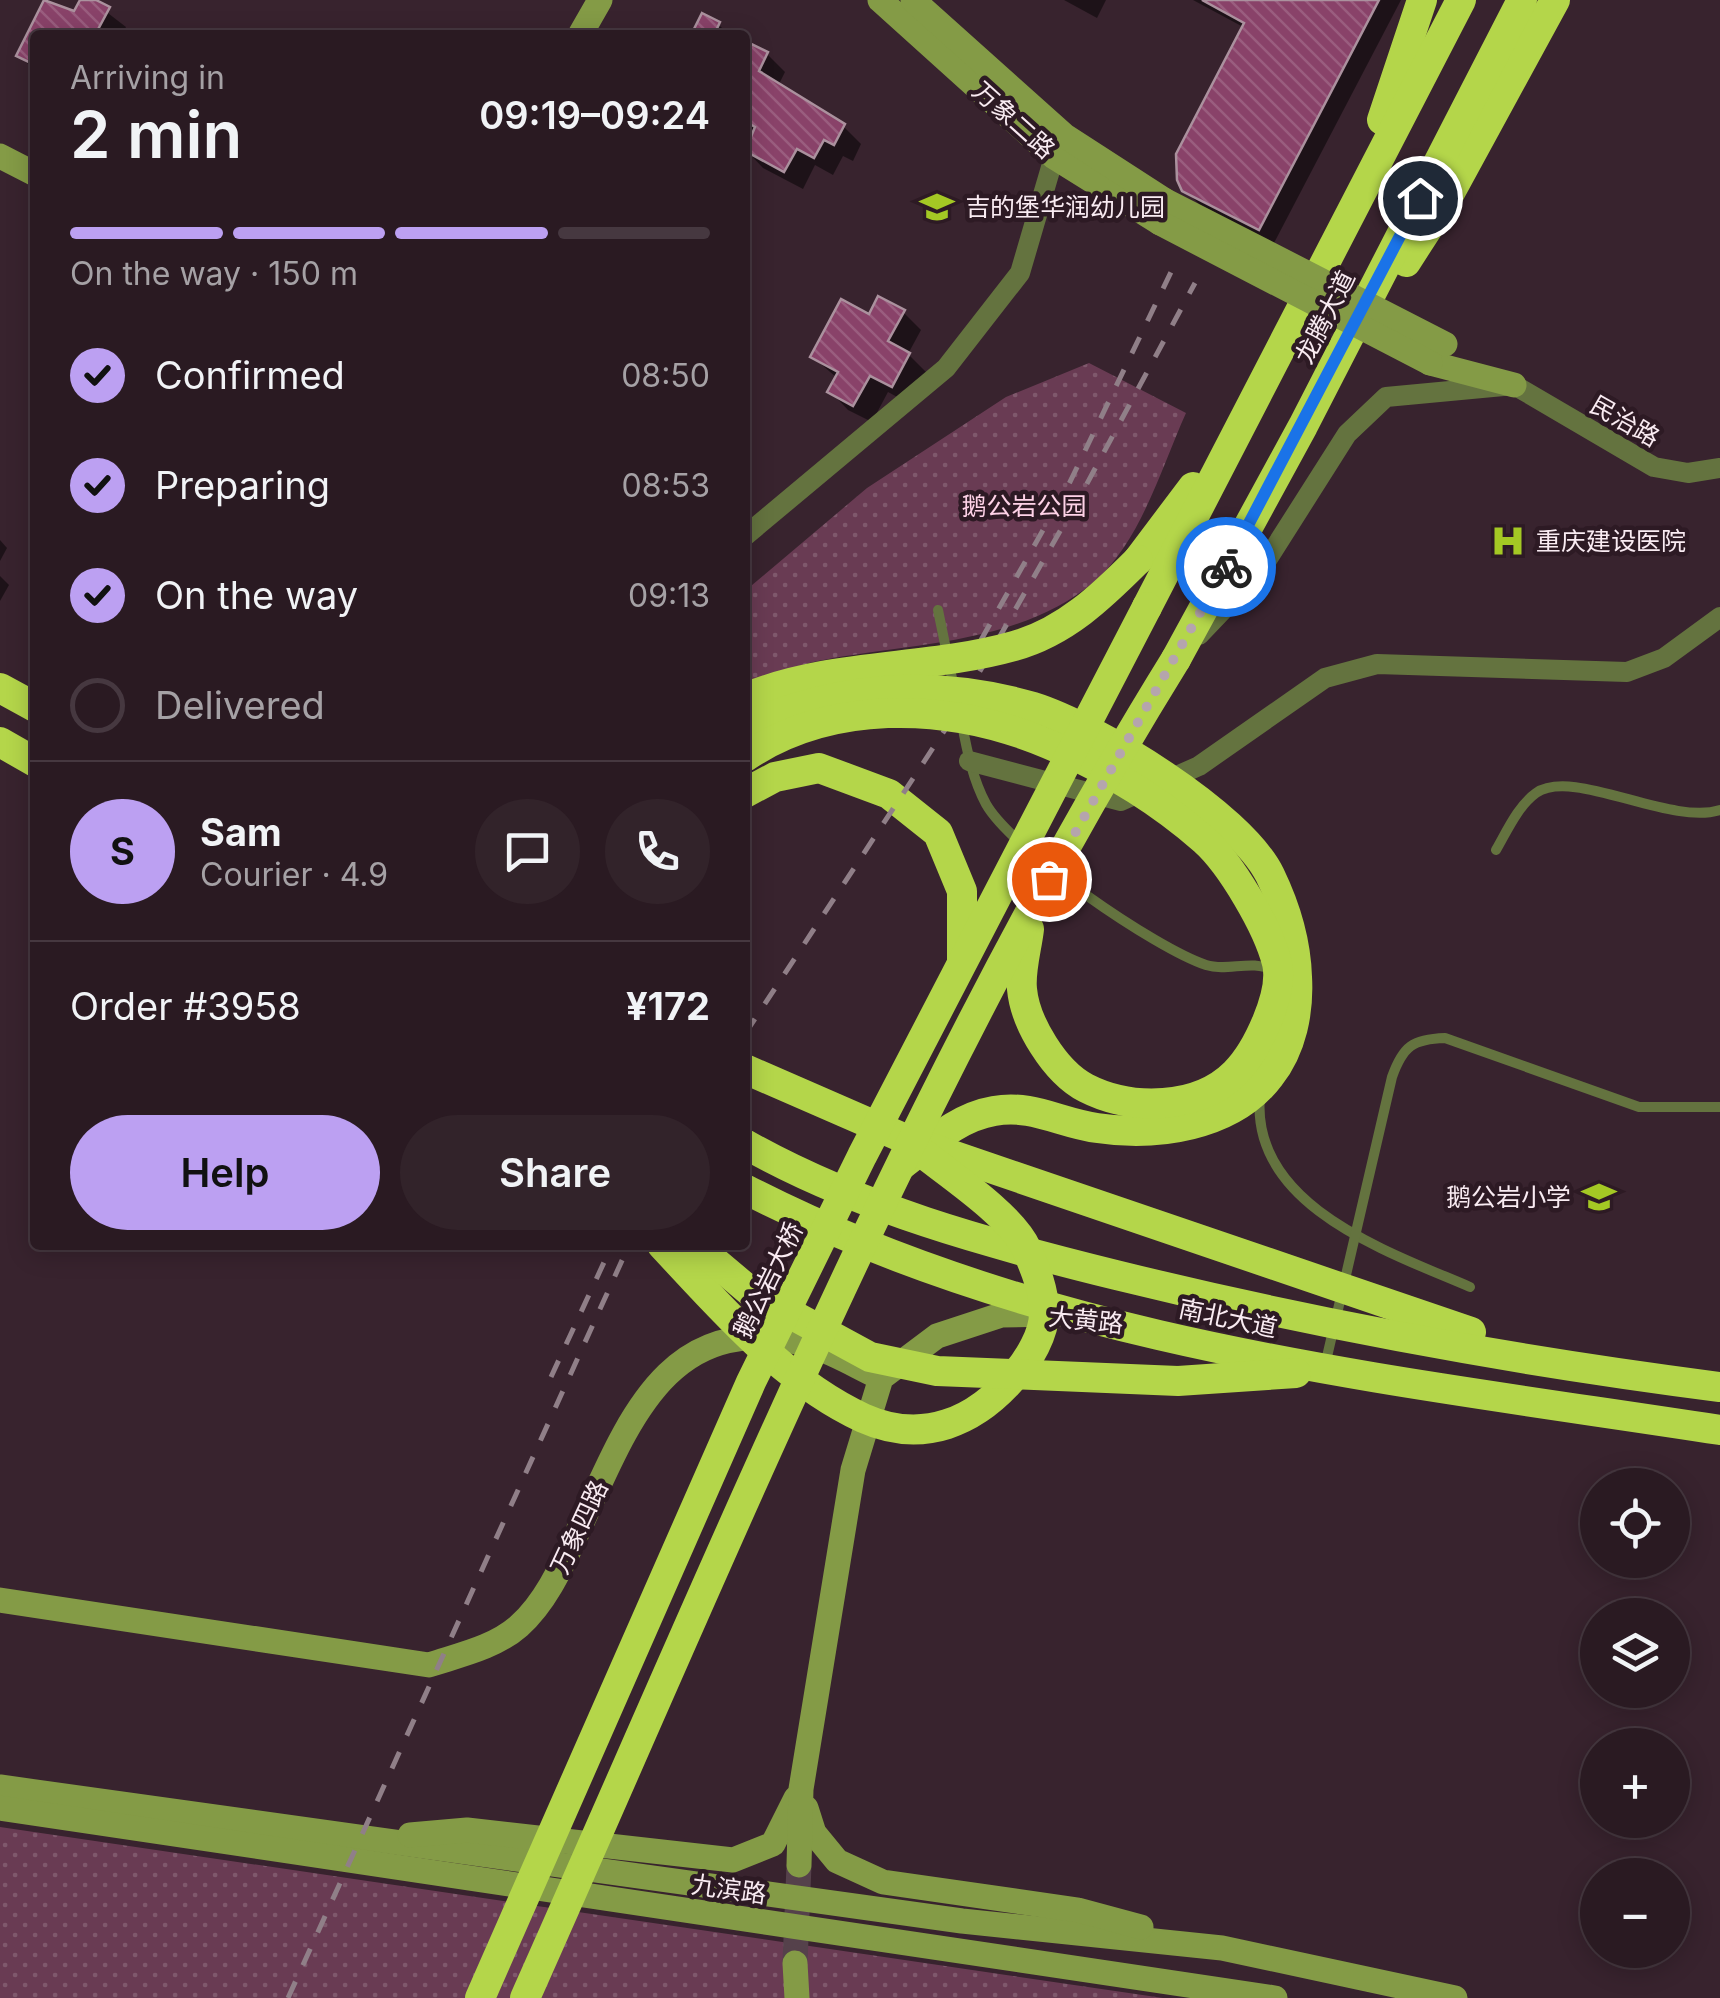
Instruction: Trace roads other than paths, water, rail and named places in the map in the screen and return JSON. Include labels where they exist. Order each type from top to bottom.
[{"type":"highway","points":[[1352,208],[1422,0]]},
{"type":"highway","name":"龙腾大道","points":[[1147,607],[1462,0]]},
{"type":"highway","name":"龙腾大道","points":[[1176,659],[1303,426],[1522,0]]},
{"type":"highway","points":[[1303,426],[1446,200],[1555,0]]},
{"type":"highway","points":[[750,696],[813,677],[1016,646],[1087,611],[1138,560],[1249,412]]},
{"type":"highway","name":"鹅公岩大桥","points":[[480,1998],[751,1382],[962,960],[1147,607]]},
{"type":"highway","points":[[525,1998],[902,1154],[1032,908],[1176,659]]},
{"type":"highway","points":[[750,724],[785,709],[908,686],[1034,708],[1094,734],[1221,818],[1269,872],[1296,951],[1299,1014],[1270,1077],[1224,1114],[1169,1130],[1096,1128],[1040,1110],[994,1111],[958,1122],[902,1154]]},
{"type":"highway","points":[[0,688],[30,704]]},
{"type":"highway","points":[[750,754],[774,737],[840,719],[898,710],[1014,731],[1093,762],[1207,842],[1251,904],[1278,966],[1269,1023],[1235,1074],[1190,1101],[1136,1103],[1084,1088],[1044,1048],[1022,990],[1032,908]]},
{"type":"highway","points":[[0,742],[30,759]]},
{"type":"highway","points":[[750,789],[774,777],[819,768],[889,794],[938,833],[962,891],[962,960]]},
{"type":"highway","points":[[667,1250],[740,1328],[824,1396],[865,1419],[917,1432],[963,1422],[998,1396],[1028,1361],[1044,1318],[1044,1298],[1024,1243],[902,1154],[750,1073]]},
{"type":"highway","name":"南北大道","points":[[750,1147],[787,1168],[990,1244],[1275,1314],[1720,1387]]},
{"type":"highway","points":[[902,1154],[1510,1346],[1668,1380]]},
{"type":"highway","name":"南北大道","points":[[750,1191],[830,1230],[1001,1296],[1330,1366],[1720,1430]]},
{"type":"highway","points":[[701,1250],[752,1293],[870,1357],[937,1370],[1178,1381],[1330,1366]]},
{"type":"main road","points":[[583,30],[600,0]]},
{"type":"main road","name":"万象二路","points":[[880,0],[1054,157],[1162,212]]},
{"type":"main road","name":"万象二路","points":[[913,0],[1065,136],[1162,212]]},
{"type":"main road","points":[[0,156],[30,171]]},
{"type":"main road","points":[[1162,212],[1438,353],[1514,384]]},
{"type":"main road","name":"大黄路","points":[[881,1378],[938,1336],[1001,1315],[1079,1314],[1330,1366],[1720,1422]]},
{"type":"main road","name":"万象四路","points":[[0,1600],[429,1664],[484,1648],[519,1626],[555,1580],[630,1420],[669,1368],[712,1346],[753,1337],[812,1346],[881,1378]]},
{"type":"main road","points":[[799,1865],[801,1789],[853,1470],[881,1378]]},
{"type":"main road","name":"九滨路","points":[[0,1787],[1161,1989],[1214,1988],[1275,1998]]},
{"type":"main road","points":[[346,1845],[466,1830],[733,1860],[772,1844],[801,1789]]},
{"type":"main road","points":[[801,1789],[814,1833],[838,1862],[883,1882],[1078,1910],[1222,1948],[1236,1966],[1234,1978],[1214,1988]]},
{"type":"main road","name":"九滨路","points":[[0,1808],[1222,1948],[1456,1998]]},
{"type":"main road","points":[[795,1962],[797,1998]]},
{"type":"street","points":[[750,532],[946,368],[1020,273],[1054,157]]},
{"type":"street","points":[[1176,659],[1260,571],[1346,434],[1386,397],[1514,384]]},
{"type":"street","name":"民治路","points":[[1514,384],[1654,468],[1688,473],[1720,468]]},
{"type":"street","points":[[970,762],[1121,801],[1199,766],[1325,678],[1378,664],[1626,672],[1664,658],[1720,617]]},
{"type":"lane","points":[[938,610],[970,762],[986,804],[1014,840],[1168,948],[1210,966],[1260,964],[1287,978],[1291,1012],[1262,1066],[1258,1119],[1279,1171],[1354,1236],[1470,1288]]},
{"type":"lane","points":[[1496,850],[1515,817],[1537,792],[1554,787],[1596,791],[1704,815],[1720,810]]},
{"type":"lane","points":[[1330,1366],[1354,1236],[1392,1076],[1402,1052],[1418,1039],[1445,1038],[1639,1107],[1720,1107]]},
{"type":"tunnel","points":[[795,1963],[799,1865]]},
{"type":"railway","points":[[981,640],[1069,484],[1171,272]]},
{"type":"railway","points":[[750,1026],[956,713],[1083,491],[1195,283]]},
{"type":"railway","points":[[551,1377],[610,1250]]},
{"type":"railway","points":[[288,1998],[627,1250]]},
{"type":"place","name":"吉的堡华润幼儿园","points":[[937,207]]},
{"type":"place","name":"重庆建设医院","points":[[1508,541]]},
{"type":"place","name":"鹅公岩小学","points":[[1599,1197]]},
{"type":"park label","name":"鹅公岩公园","points":[[1024,506]]}]
